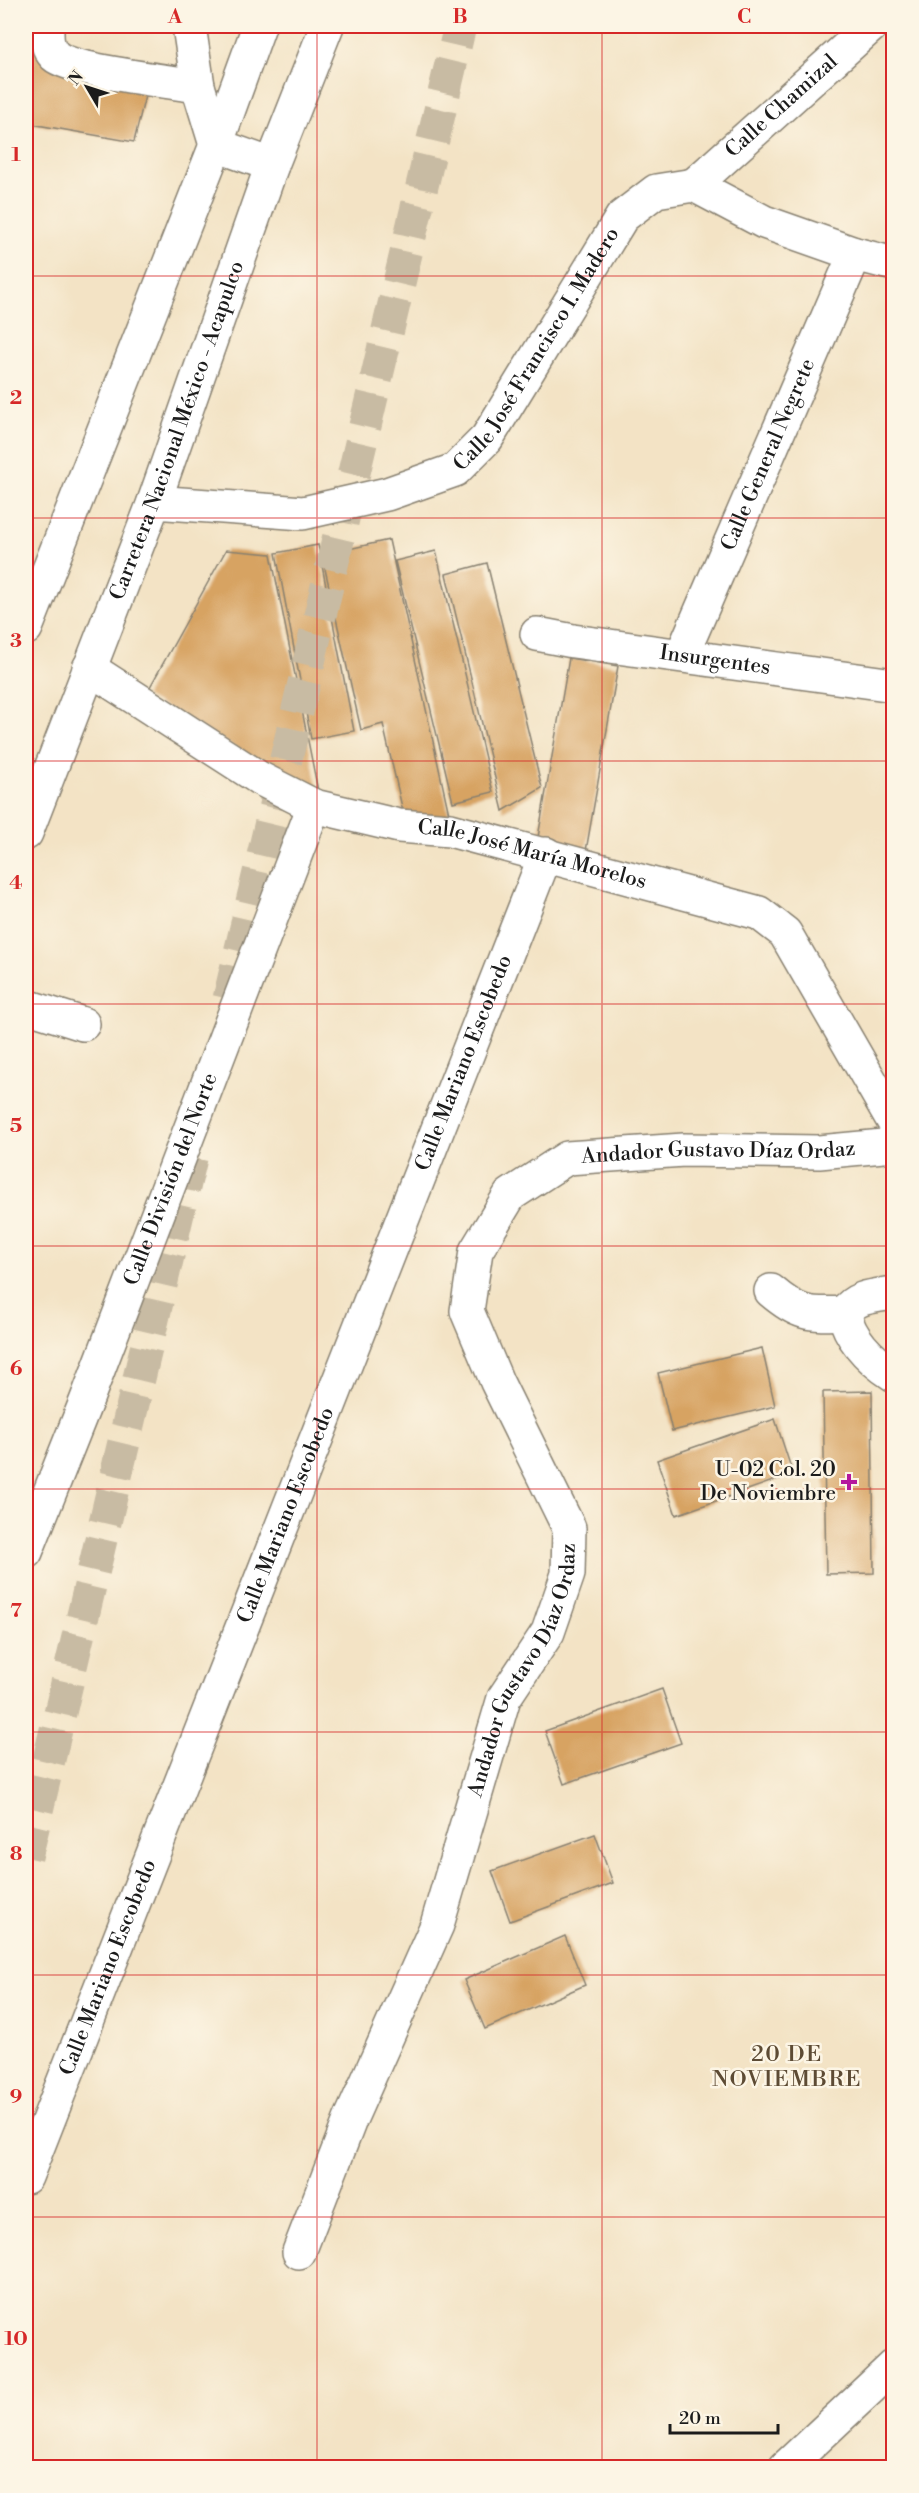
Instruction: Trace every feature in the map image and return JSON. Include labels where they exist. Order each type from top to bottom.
[{"type":"street","points":[[46,26],[47,44],[56,57],[75,66],[198,86]]},
{"type":"street","points":[[189,26],[198,86],[216,145]]},
{"type":"street","points":[[26,628],[216,145],[259,26]]},
{"type":"street","name":"Carretera Nacional México - Acapulco","points":[[26,833],[154,502],[272,165],[327,26]]},
{"type":"street","name":"Calle Chamizal","points":[[694,184],[871,26]]},
{"type":"street","points":[[216,145],[272,165]]},
{"type":"street","points":[[694,184],[764,222],[855,254],[894,264]]},
{"type":"street","name":"Calle José Francisco I. Madero","points":[[154,502],[303,513],[387,494],[455,470],[487,438],[622,217],[656,191],[694,184]]},
{"type":"street","name":"Calle General Negrete","points":[[682,655],[855,254]]},
{"type":"street","name":"Insurgentes","points":[[537,634],[894,685]]},
{"type":"street","name":"Calle José María Morelos","points":[[89,668],[259,778],[314,806],[399,826],[450,830],[759,913],[786,933],[894,1122]]},
{"type":"street","name":"Calle División del Norte","points":[[26,1552],[87,1399],[314,806]]},
{"type":"street","name":"Calle Mariano Escobedo","points":[[26,2176],[546,854]]},
{"type":"street","points":[[26,1005],[83,1024]]},
{"type":"street","name":"Andador Gustavo Díaz Ordaz","points":[[298,2252],[350,2120],[437,1925],[504,1698],[548,1632],[568,1574],[569,1528],[497,1382],[467,1311],[476,1251],[510,1196],[567,1158],[684,1150],[819,1152],[894,1145]]},
{"type":"street","points":[[771,1291],[791,1308],[819,1315],[844,1313]]},
{"type":"street","points":[[894,1293],[858,1300],[851,1303],[844,1313],[847,1328],[860,1347],[894,1375]]},
{"type":"street","points":[[785,2468],[894,2366]]},
{"type":"building","points":[[26,47],[148,83],[134,142],[26,123]]},
{"type":"building","points":[[389,540],[450,819],[404,816],[383,724],[361,730],[323,560],[344,555],[344,550]]},
{"type":"building","points":[[318,545],[354,731],[311,739],[276,553]]},
{"type":"building","points":[[226,550],[271,554],[319,796],[145,696]]},
{"type":"building","points":[[436,551],[493,792],[453,802],[395,561]]},
{"type":"building","points":[[487,563],[542,788],[503,811],[446,574]]},
{"type":"building","points":[[569,658],[618,666],[585,857],[536,849]]},
{"type":"building","points":[[762,1348],[775,1406],[672,1431],[658,1373]]},
{"type":"building","name":"U-02 Col. 20 De Noviembre","points":[[872,1391],[874,1573],[826,1574],[823,1392]]},
{"type":"building","points":[[775,1419],[793,1474],[676,1515],[657,1460]]},
{"type":"building","points":[[662,1689],[681,1743],[564,1784],[545,1731]]},
{"type":"building","points":[[595,1834],[613,1883],[510,1921],[492,1871]]},
{"type":"building","points":[[565,1936],[585,1985],[485,2029],[464,1980]]},
{"type":"tunnel","points":[[229,999],[460,26]]},
{"type":"tunnel","points":[[26,1857],[192,1154]]},
{"type":"place","name":"U-02 Col. 20 De Noviembre","points":[[849,1482]]},
{"type":"district","name":"20 DE NOVIEMBRE","points":[[787,2066]]}]
